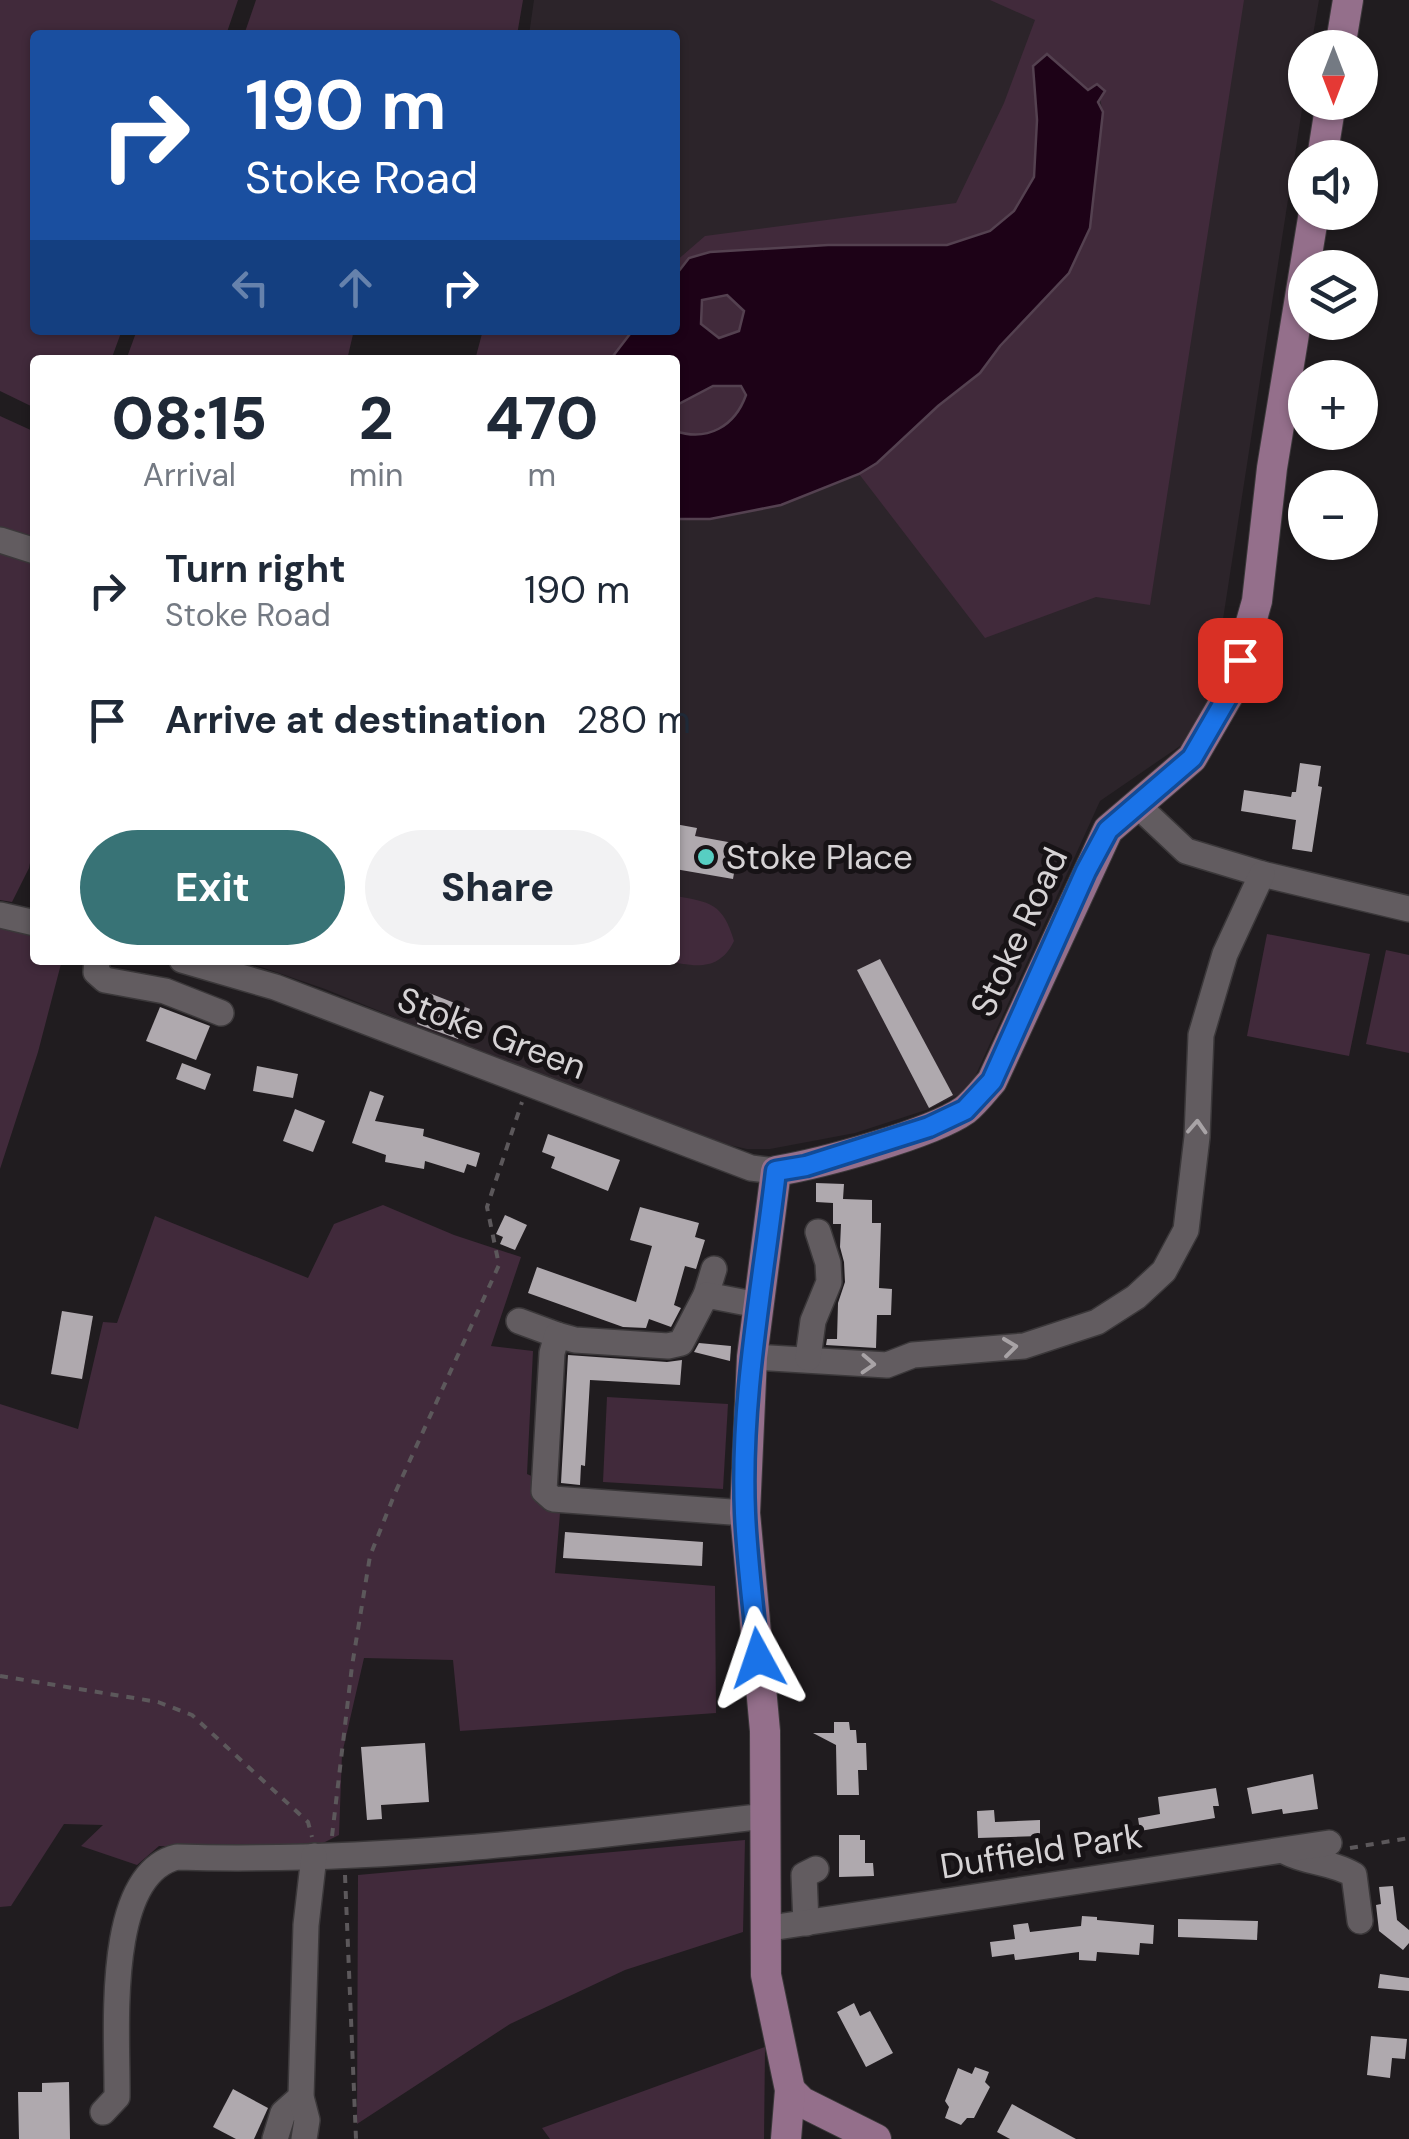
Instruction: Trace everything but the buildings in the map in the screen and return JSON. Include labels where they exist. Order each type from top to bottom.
[{"type":"main road","points":[[1343,30],[1348,0]]},
{"type":"main road","name":"Stoke Road","points":[[776,1171],[806,1166],[929,1127],[965,1110],[992,1081],[1108,830],[1192,758],[1232,689],[1257,601],[1272,468],[1311,230]]},
{"type":"main road","points":[[776,1171],[752,1357],[745,1512],[766,1730],[766,1976],[790,2090],[786,2139]]},
{"type":"main road","points":[[790,2090],[802,2102],[876,2139]]},
{"type":"street","points":[[0,540],[30,549]]},
{"type":"street","points":[[1136,804],[1186,851],[1262,874],[1409,909]]},
{"type":"street","points":[[752,1357],[887,1365],[913,1356],[1024,1346],[1097,1322],[1136,1297],[1164,1271],[1186,1230],[1197,1138],[1202,1035],[1224,954],[1262,874]]},
{"type":"street","points":[[0,915],[30,922]]},
{"type":"street","points":[[97,965],[96,972],[105,980],[165,991],[221,1013]]},
{"type":"street","name":"Stoke Green","points":[[199,965],[276,987],[751,1168],[776,1171]]},
{"type":"street","points":[[808,1358],[813,1320],[829,1282],[828,1263],[818,1232]]},
{"type":"street","points":[[519,1321],[576,1340],[668,1346],[680,1343],[706,1295],[714,1270]]},
{"type":"street","points":[[706,1295],[758,1305]]},
{"type":"street","points":[[557,1334],[552,1354],[544,1480],[544,1491],[552,1499],[745,1512]]},
{"type":"street","points":[[103,2112],[117,2097],[122,1940],[130,1907],[145,1878],[160,1861],[178,1857],[329,1856],[518,1846],[766,1816]]},
{"type":"street","name":"Duffield Park","points":[[764,1929],[1329,1844]]},
{"type":"street","points":[[1281,1850],[1297,1858],[1343,1868],[1354,1875],[1360,1921]]},
{"type":"street","points":[[304,2139],[306,2120],[301,2097],[306,1925],[329,1856]]},
{"type":"street","points":[[806,1923],[804,1874],[816,1869]]},
{"type":"street","points":[[275,2139],[283,2113],[301,2097]]},
{"type":"path","points":[[356,2139],[329,1856],[352,1666],[370,1556],[394,1493],[498,1265],[487,1208],[528,1084]]},
{"type":"path","points":[[0,1676],[158,1702],[192,1715],[308,1822],[329,1856]]},
{"type":"path","points":[[1329,1844],[1336,1850],[1409,1838]]},
{"type":"shaded area","points":[[0,0],[238,0],[228,30],[30,30],[30,335],[120,335],[113,355],[30,355],[30,406],[0,391]]},
{"type":"shaded area","points":[[256,0],[523,0],[518,30],[246,30]]},
{"type":"shaded area","points":[[534,0],[1319,0],[1314,30],[1288,30],[1288,120],[1300,120],[1297,140],[1288,140],[1288,200],[1219,645],[1203,718],[1183,744],[1100,801],[973,1081],[964,1092],[929,1109],[855,1133],[770,1149],[720,1143],[594,1098],[325,989],[255,965],[680,965],[680,355],[478,355],[483,335],[680,335],[680,30],[530,30]]},
{"type":"shaded area","points":[[990,0],[1244,0],[1150,605],[1096,597],[985,638],[859,474],[877,463],[980,373],[1090,227],[1103,113],[1097,84],[1089,91],[1059,68],[1033,65],[1037,120],[1034,177],[1014,211],[990,231],[947,245],[828,245],[710,252],[680,273],[680,258],[705,236],[956,203],[1004,103],[1035,20]]},
{"type":"shaded area","points":[[1047,54],[1088,90],[1097,84],[1105,91],[1098,102],[1103,112],[1090,228],[1069,273],[1000,346],[980,373],[877,463],[859,474],[781,505],[710,519],[680,519],[680,432],[698,434],[719,429],[735,415],[746,395],[741,386],[713,386],[680,403],[680,355],[614,355],[629,335],[680,335],[680,270],[689,258],[710,252],[828,245],[947,245],[990,231],[1014,211],[1034,177],[1037,120],[1033,66]],"holes":[[[727,295],[744,311],[739,331],[719,338],[701,324],[702,300]]]},
{"type":"shaded area","points":[[727,295],[744,311],[739,331],[719,338],[701,324],[702,300]]},
{"type":"shaded area","points":[[135,335],[353,335],[348,355],[128,355]]},
{"type":"shaded area","points":[[482,335],[629,335],[614,355],[476,355]]},
{"type":"shaded area","points":[[713,386],[741,386],[747,396],[735,416],[709,433],[680,432],[680,403]]},
{"type":"shaded area","points":[[0,416],[30,430],[30,539],[0,530]]},
{"type":"shaded area","points":[[0,549],[30,558],[30,862],[12,902],[0,900]]},
{"type":"shaded area","points":[[680,897],[714,906],[725,919],[734,941],[721,958],[696,965],[680,962]]},
{"type":"shaded area","points":[[0,926],[30,934],[30,965],[61,965],[38,1052],[0,1169]]},
{"type":"shaded area","points":[[1267,934],[1370,954],[1349,1056],[1247,1036]]},
{"type":"shaded area","points":[[1386,950],[1409,955],[1409,1053],[1366,1044]]},
{"type":"shaded area","points":[[383,1205],[454,1235],[521,1257],[491,1346],[533,1351],[527,1474],[536,1478],[543,1509],[560,1513],[555,1573],[715,1586],[716,1713],[460,1731],[453,1660],[364,1658],[342,1754],[339,1835],[301,1854],[159,1846],[137,1865],[81,1846],[103,1825],[64,1824],[11,1906],[0,1907],[0,1404],[78,1429],[103,1322],[117,1323],[155,1216],[308,1278],[334,1224]]},
{"type":"shaded area","points":[[607,1397],[728,1404],[723,1489],[603,1482]]},
{"type":"shaded area","points":[[745,1840],[743,1932],[625,1970],[510,2024],[357,2124],[358,1875]]},
{"type":"shaded area","points":[[765,2047],[764,2139],[550,2139],[542,2128]]},
{"type":"place","name":"Stoke Place","points":[[706,857]]},
{"type":"route","points":[[758,1658],[745,1512],[747,1438],[752,1357],[776,1171],[806,1166],[929,1127],[965,1110],[992,1081],[1108,830],[1192,758],[1232,689],[1240,660]]}]
